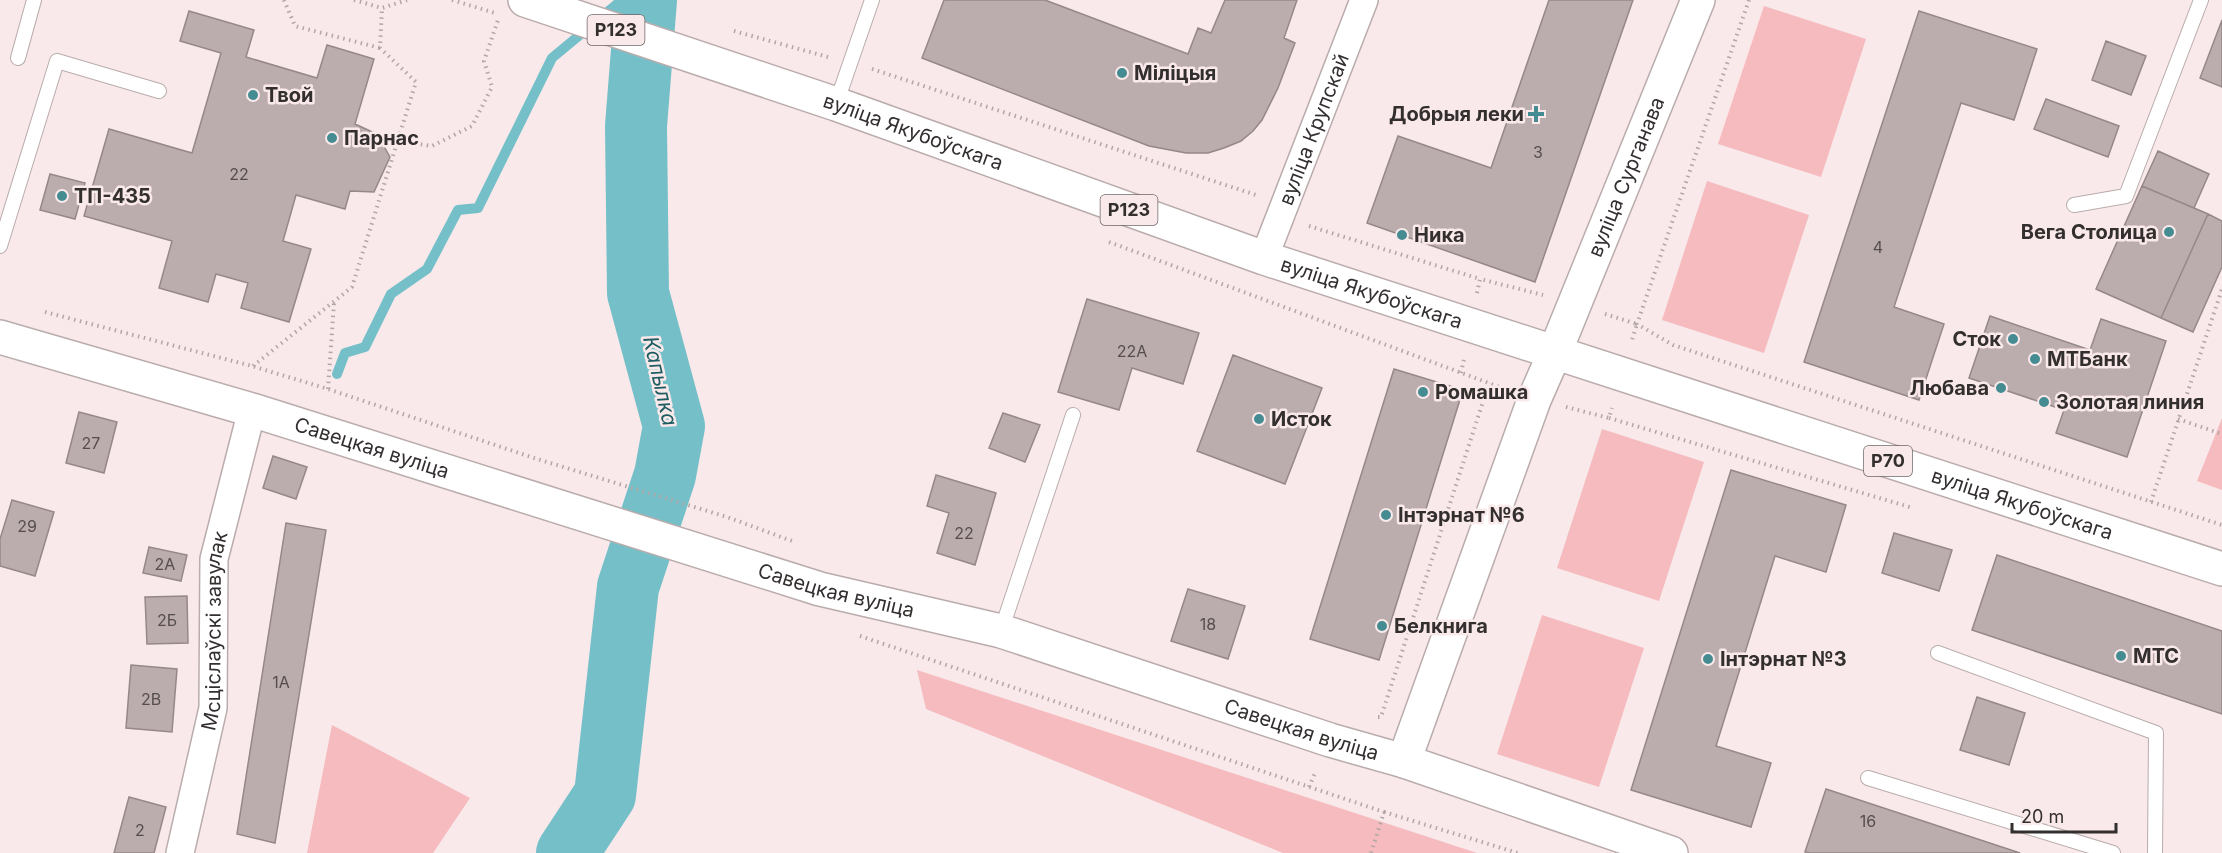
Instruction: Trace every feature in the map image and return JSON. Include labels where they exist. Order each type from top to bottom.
[{"type":"main road","name":"вуліца Якубоўскага","points":[[525,0],[836,104],[1264,258],[2222,569]]},
{"type":"main road","name":"вуліца Сурганава","points":[[1404,761],[1534,400],[1698,0]]},
{"type":"main road","name":"Савецкая вуліца","points":[[0,337],[252,410],[820,589],[1001,631],[1330,740],[1404,761],[1631,846],[1671,853]]},
{"type":"street","name":"вуліца Крупскай","points":[[1264,258],[1364,0]]},
{"type":"street","name":"Мсціслаўскі завулак","points":[[180,853],[213,708],[214,559],[252,410]]},
{"type":"lane","points":[[18,58],[34,0]]},
{"type":"lane","points":[[836,104],[872,0]]},
{"type":"lane","points":[[2074,205],[2126,196],[2201,0]]},
{"type":"lane","points":[[0,246],[57,61],[159,90]]},
{"type":"lane","points":[[1001,631],[1073,415]]},
{"type":"lane","points":[[1938,653],[2156,733],[2155,853]]},
{"type":"lane","points":[[1868,778],[2113,853]]},
{"type":"path","points":[[252,366],[352,287],[416,82],[380,48],[295,26],[284,0]]},
{"type":"path","points":[[354,0],[382,8],[406,0]]},
{"type":"path","points":[[397,141],[432,146],[472,126],[492,87],[484,61],[500,15],[453,0]]},
{"type":"path","points":[[1749,0],[1636,324],[1673,345],[2222,525]]},
{"type":"path","points":[[380,48],[382,8]]},
{"type":"path","points":[[723,28],[893,75],[1252,194],[1307,225],[1480,279]]},
{"type":"path","points":[[2151,502],[2222,289]]},
{"type":"path","points":[[328,389],[334,303]]},
{"type":"path","points":[[34,309],[252,366],[534,458],[727,517]]},
{"type":"path","points":[[1370,717],[1381,717],[1489,383]]},
{"type":"path","points":[[1610,418],[1914,508]]},
{"type":"path","points":[[2178,419],[2222,434]]},
{"type":"path","points":[[856,635],[1384,812],[1518,853]]},
{"type":"path","points":[[1371,853],[1384,812]]},
{"type":"shaded area","points":[[1764,6],[1866,39],[1821,177],[1718,144]]},
{"type":"shaded area","points":[[1707,181],[1809,215],[1764,353],[1662,320]]},
{"type":"shaded area","points":[[2222,418],[2222,490],[2197,481]]},
{"type":"shaded area","points":[[1602,429],[1704,462],[1659,601],[1557,568]]},
{"type":"shaded area","points":[[1542,615],[1644,648],[1599,787],[1497,754]]},
{"type":"shaded area","points":[[917,670],[1477,853],[1283,853],[926,709]]},
{"type":"shaded area","points":[[332,725],[470,798],[433,853],[307,853]]},
{"type":"building","name":"Міліцыя","points":[[944,0],[1045,0],[1188,54],[1198,28],[1211,33],[1225,0],[1297,0],[1284,38],[1295,43],[1278,88],[1262,120],[1253,131],[1241,141],[1224,148],[1208,153],[1186,153],[1149,146],[922,58]]},
{"type":"building","points":[[1549,0],[1633,0],[1535,282],[1367,223],[1398,136],[1491,168]]},
{"type":"building","points":[[189,11],[254,30],[246,57],[317,78],[327,45],[374,59],[355,124],[377,134],[390,157],[374,192],[350,191],[345,209],[296,195],[283,241],[311,249],[289,322],[241,308],[248,283],[216,274],[208,302],[159,288],[172,241],[84,216],[109,129],[192,153],[221,53],[180,41]]},
{"type":"building","points":[[1919,11],[2037,49],[2014,120],[1961,103],[1894,307],[1944,324],[1919,400],[1804,362]]},
{"type":"building","points":[[2222,20],[2222,87],[2200,78]]},
{"type":"building","points":[[2106,41],[2146,56],[2131,95],[2092,80]]},
{"type":"building","points":[[2046,99],[2119,126],[2108,157],[2034,129]]},
{"type":"building","points":[[2158,151],[2209,174],[2194,208],[2142,186]]},
{"type":"building","name":"ТП-435","points":[[50,174],[85,183],[75,219],[40,210]]},
{"type":"building","points":[[2142,186],[2208,214],[2161,318],[2096,289]]},
{"type":"building","points":[[2208,214],[2222,221],[2222,267],[2193,332],[2161,318]]},
{"type":"building","points":[[1087,299],[1199,333],[1183,384],[1132,368],[1119,410],[1058,392]]},
{"type":"building","points":[[1990,316],[2090,350],[2101,319],[2166,341],[2127,457],[2056,433],[2064,410],[1969,378]]},
{"type":"building","name":"Исток","points":[[1233,355],[1322,388],[1285,484],[1197,451]]},
{"type":"building","name":"Інтэрнат №6","points":[[1394,369],[1463,390],[1379,660],[1310,639]]},
{"type":"building","points":[[79,412],[117,422],[104,473],[66,463]]},
{"type":"building","points":[[1003,413],[1040,425],[1025,462],[989,448]]},
{"type":"building","points":[[273,456],[307,467],[296,499],[263,488]]},
{"type":"building","name":"Інтэрнат №3","points":[[1731,470],[1846,505],[1826,572],[1775,556],[1716,746],[1771,763],[1751,827],[1631,790]]},
{"type":"building","points":[[936,475],[996,493],[975,565],[937,553],[949,513],[927,506]]},
{"type":"building","points":[[12,500],[54,512],[35,576],[0,566],[0,539]]},
{"type":"building","points":[[286,523],[326,530],[275,843],[237,834]]},
{"type":"building","points":[[1894,533],[1952,550],[1939,591],[1882,573]]},
{"type":"building","points":[[149,547],[187,555],[181,581],[143,573]]},
{"type":"building","points":[[1997,555],[2222,631],[2222,714],[1972,630]]},
{"type":"building","points":[[1188,589],[1245,606],[1228,659],[1171,641]]},
{"type":"building","points":[[187,596],[188,643],[147,644],[145,597]]},
{"type":"building","points":[[131,665],[177,669],[172,732],[126,728]]},
{"type":"building","points":[[1977,697],[2025,713],[2009,765],[1960,750]]},
{"type":"building","points":[[1826,789],[2020,853],[1805,852]]},
{"type":"building","points":[[129,797],[166,807],[154,853],[114,853]]},
{"type":"waterway","points":[[337,374],[345,353],[365,347],[391,294],[427,269],[458,210],[478,208],[552,58],[622,0]]},
{"type":"waterway","name":"Капылка","points":[[567,853],[605,795],[628,587],[665,475],[674,426],[638,293],[636,126],[646,0]]},
{"type":"place","name":"Міліцыя","points":[[1122,73]]},
{"type":"place","name":"Твой","points":[[253,95]]},
{"type":"place","name":"Добрыя леки","points":[[1536,114]]},
{"type":"place","name":"Парнас","points":[[332,138]]},
{"type":"place","name":"ТП-435","points":[[62,196]]},
{"type":"place","name":"Вега Столица","points":[[2169,232]]},
{"type":"place","name":"Ника","points":[[1402,235]]},
{"type":"place","name":"Сток","points":[[2013,339]]},
{"type":"place","name":"МТБанк","points":[[2035,359]]},
{"type":"place","name":"Любава","points":[[2001,388]]},
{"type":"place","name":"Ромашка","points":[[1423,392]]},
{"type":"place","name":"Золотая линия","points":[[2044,402]]},
{"type":"place","name":"Исток","points":[[1259,419]]},
{"type":"place","name":"Інтэрнат №6","points":[[1386,515]]},
{"type":"place","name":"Белкнига","points":[[1382,626]]},
{"type":"place","name":"МТС","points":[[2121,656]]},
{"type":"place","name":"Інтэрнат №3","points":[[1708,659]]}]
